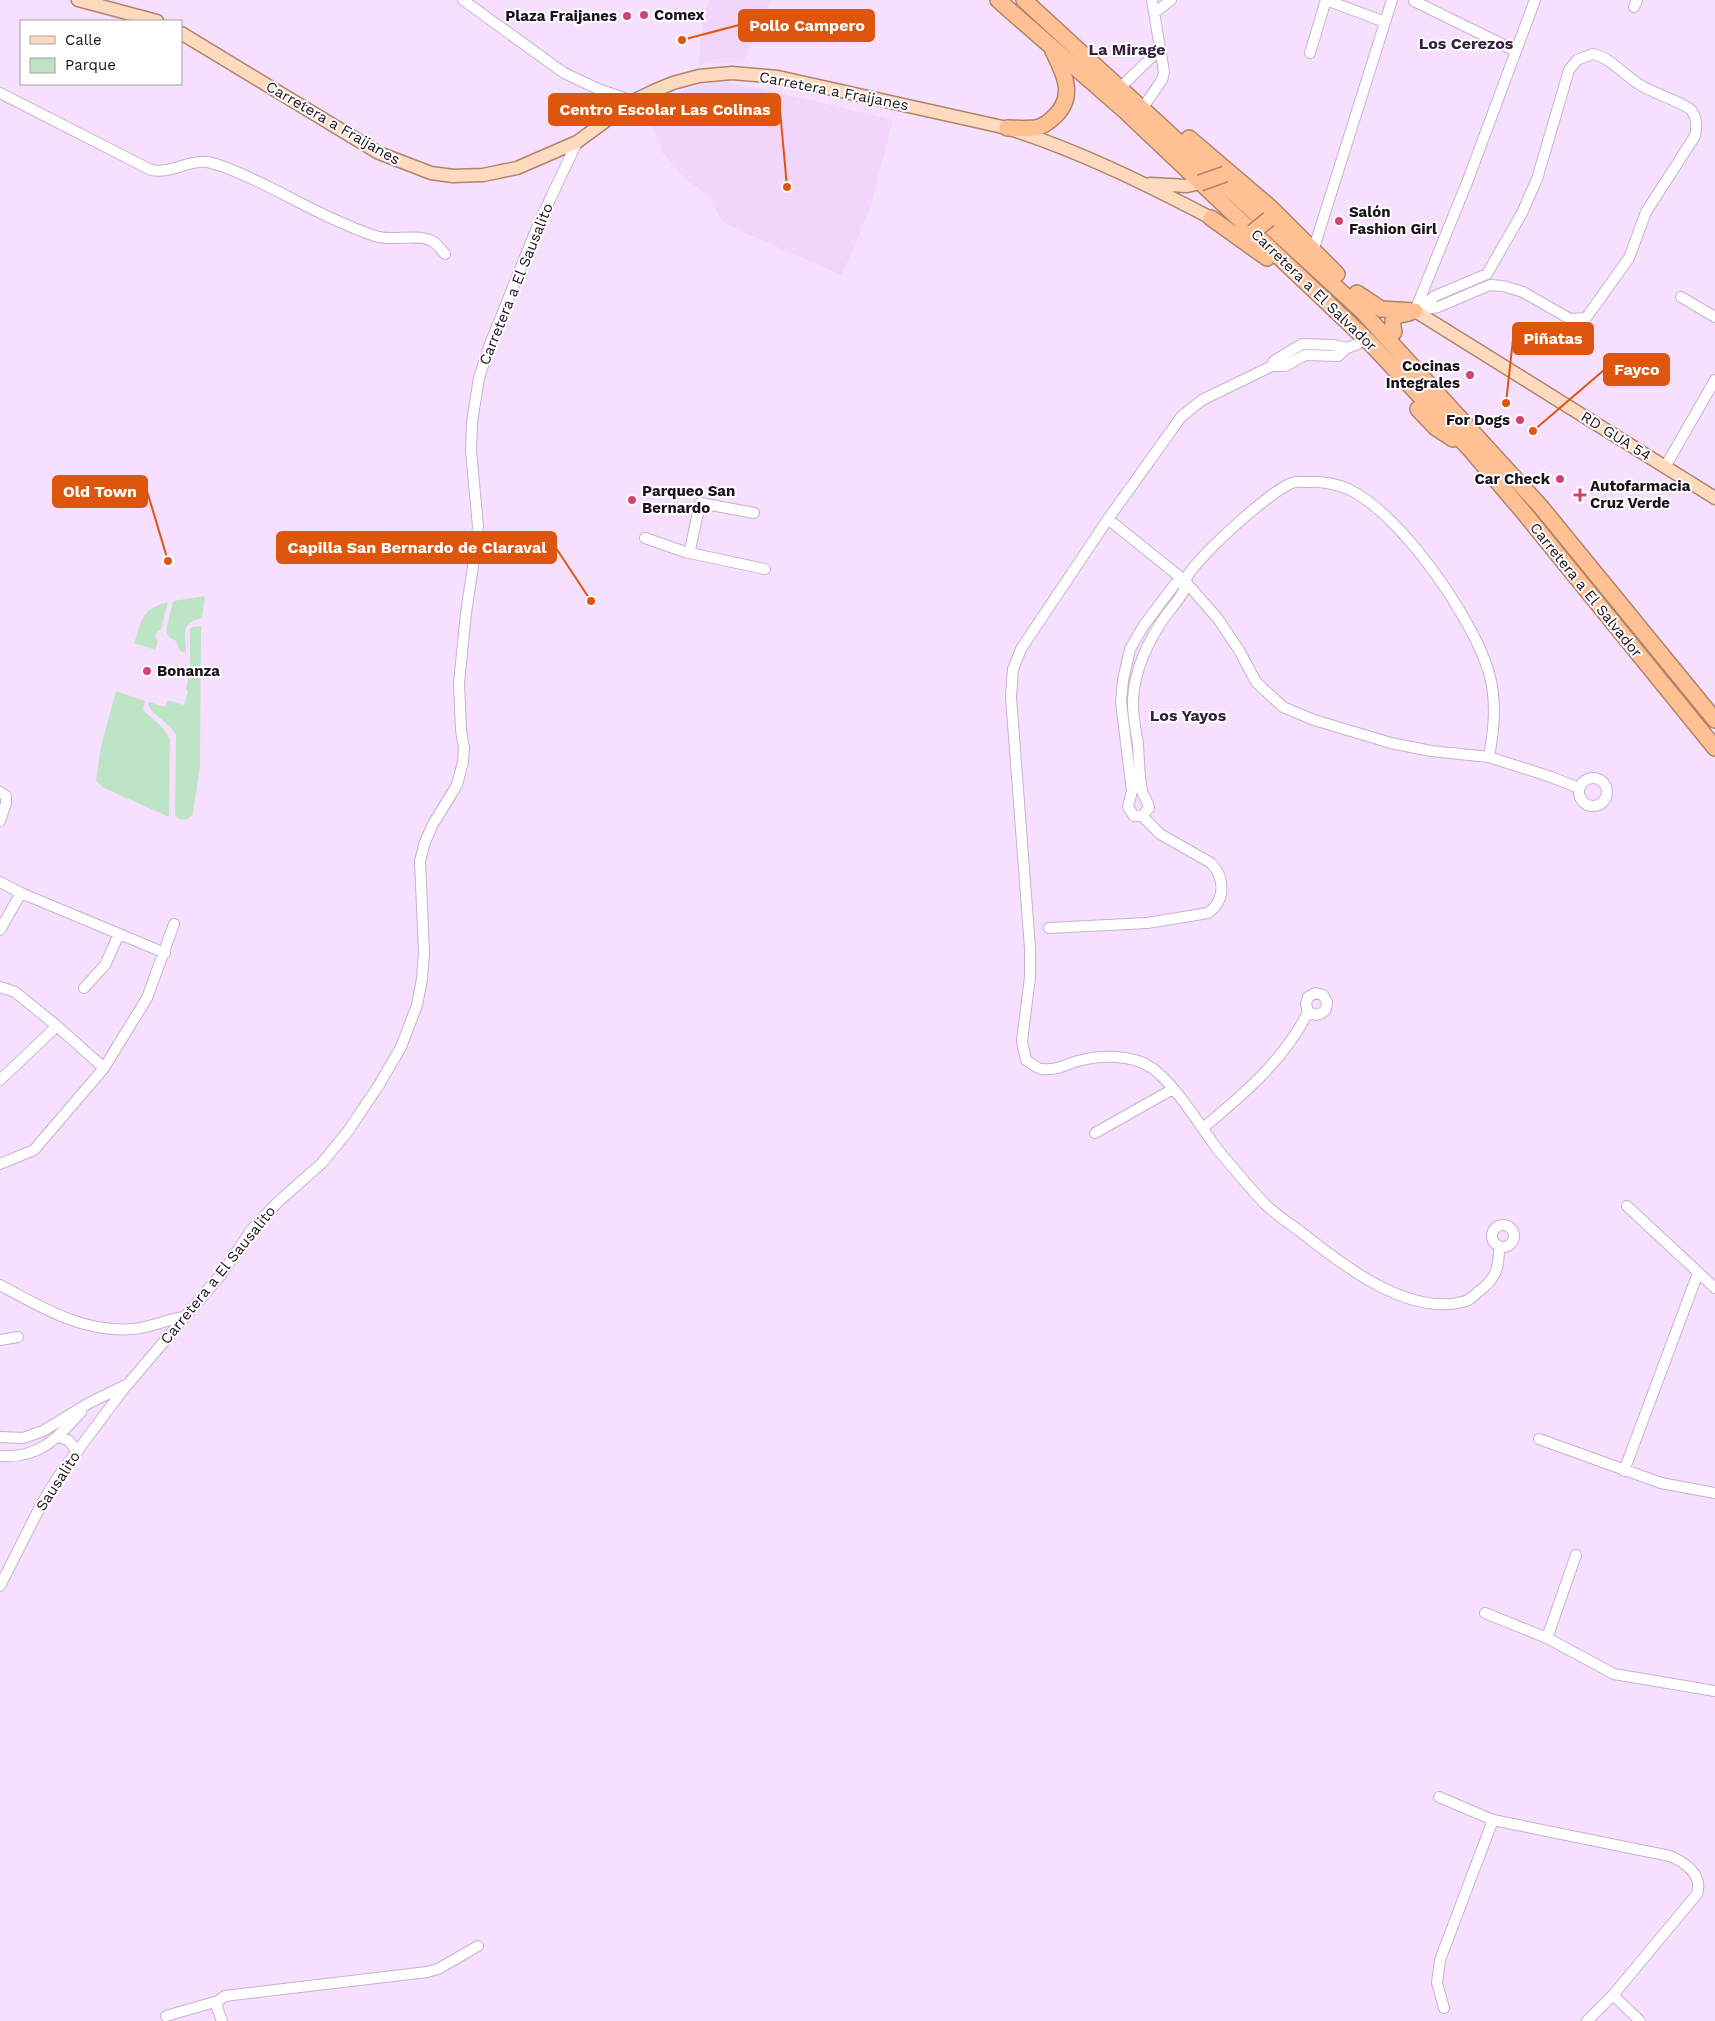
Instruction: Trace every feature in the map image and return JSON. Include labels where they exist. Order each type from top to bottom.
[{"type":"highway","name":"Carretera a El Salvador","points":[[998,0],[1124,110],[1349,321],[1468,447],[1525,514],[1715,748]]},
{"type":"highway","name":"Carretera a El Salvador","points":[[1024,0],[1362,311],[1509,471],[1715,720]]},
{"type":"highway","points":[[1044,17],[1228,173],[1357,293],[1498,450],[1509,471]]},
{"type":"highway","points":[[1007,128],[1036,128],[1043,126],[1064,106],[1068,87],[1065,75],[1049,43]]},
{"type":"highway","points":[[1049,43],[1247,232],[1267,258],[1436,428],[1468,447]]},
{"type":"highway","points":[[1198,184],[1228,173]]},
{"type":"highway","points":[[1247,232],[1270,214]]},
{"type":"highway","points":[[1211,218],[1247,232]]},
{"type":"highway","points":[[1211,218],[1267,258]]},
{"type":"highway","points":[[1357,293],[1381,309],[1415,311]]},
{"type":"highway","points":[[1394,332],[1393,319],[1415,311]]},
{"type":"main road","points":[[78,0],[154,20]]},
{"type":"main road","name":"Carretera a Fraijanes","points":[[182,34],[380,153],[431,173],[453,176],[484,175],[501,172],[536,160],[577,142],[634,101],[673,83],[699,76],[741,74],[778,77],[1007,128],[1066,148],[1145,183],[1211,218]]},
{"type":"main road","name":"Carretera a Fraijanes","points":[[1145,183],[1187,186],[1198,184]]},
{"type":"main road","name":"RD GUA 54","points":[[1415,311],[1715,498]]},
{"type":"street","points":[[463,0],[564,73],[598,89],[634,101]]},
{"type":"street","points":[[1146,103],[1162,80],[1163,63],[1152,0]]},
{"type":"street","points":[[1154,13],[1171,0]]},
{"type":"street","points":[[1310,52],[1326,0],[1385,22]]},
{"type":"street","points":[[1313,251],[1392,0]]},
{"type":"street","points":[[1415,311],[1468,180],[1535,0]]},
{"type":"street","points":[[1414,1],[1516,51]]},
{"type":"street","points":[[1124,84],[1160,49]]},
{"type":"street","points":[[1588,55],[1603,56],[1639,85],[1684,105],[1692,111],[1696,122],[1695,136],[1646,212],[1629,258],[1586,318],[1570,319],[1523,292],[1503,286],[1490,285],[1438,307],[1415,311],[1435,296],[1487,274],[1522,213],[1537,178],[1569,70],[1578,60],[1588,55]]},
{"type":"street","points":[[0,93],[151,170],[162,172],[190,164],[207,162],[248,176],[376,237],[395,239],[421,238],[432,241],[446,254]]},
{"type":"street","name":"Carretera a El Sausalito","points":[[23,1438],[57,1424],[89,1403],[128,1384],[223,1272],[252,1229],[279,1201],[322,1163],[348,1132],[401,1047],[417,1005],[424,953],[420,861],[425,842],[433,824],[457,784],[463,762],[464,748],[459,684],[478,526],[471,451],[472,422],[479,378],[490,344],[538,225],[577,142]]},
{"type":"street","points":[[1487,274],[1490,285]]},
{"type":"street","points":[[1681,297],[1715,318]]},
{"type":"street","points":[[1353,346],[1302,344],[1274,361],[1272,366],[1202,400],[1181,417],[1108,519],[1021,649],[1013,668],[1012,696],[1030,948],[1030,977],[1022,1041],[1026,1060],[1040,1070],[1057,1069],[1079,1061],[1101,1057],[1126,1058],[1139,1061],[1153,1068],[1173,1089],[1218,1150],[1266,1206],[1319,1247],[1377,1286],[1434,1304],[1451,1304],[1468,1300],[1492,1281],[1499,1262],[1500,1247]]},
{"type":"street","points":[[1665,467],[1715,380]]},
{"type":"street","points":[[1185,581],[1185,591],[1154,634],[1145,650],[1137,675],[1133,700],[1142,791],[1149,806],[1148,812],[1142,816],[1134,816],[1128,807],[1132,791],[1121,702],[1123,680],[1130,649],[1144,625],[1175,584],[1185,581],[1210,549],[1253,509],[1292,483],[1314,481],[1352,491],[1389,520],[1422,557],[1466,619],[1489,674],[1493,696],[1494,726],[1489,757]]},
{"type":"street","points":[[685,552],[690,550],[700,503],[754,513]]},
{"type":"street","points":[[1108,519],[1185,581],[1218,619],[1239,650],[1256,682],[1283,707],[1314,720],[1391,743],[1431,752],[1489,757],[1552,777],[1579,788]]},
{"type":"street","points":[[645,538],[685,552],[765,569]]},
{"type":"street","points":[[0,792],[6,796],[6,803],[0,821]]},
{"type":"street","points":[[1049,928],[1147,923],[1208,913],[1214,908],[1221,896],[1222,888],[1216,868],[1212,863],[1160,834],[1142,816]]},
{"type":"street","points":[[0,882],[21,893],[165,953]]},
{"type":"street","points":[[0,930],[21,893]]},
{"type":"street","points":[[0,1164],[34,1150],[104,1068],[147,998],[174,924]]},
{"type":"street","points":[[84,988],[105,965],[119,934]]},
{"type":"street","points":[[0,987],[15,992],[104,1068]]},
{"type":"street","points":[[1203,1128],[1235,1102],[1266,1072],[1298,1033],[1308,1012]]},
{"type":"street","points":[[0,1080],[57,1026]]},
{"type":"street","points":[[1094,1133],[1173,1089]]},
{"type":"street","points":[[1627,1206],[1715,1288]]},
{"type":"street","points":[[1624,1471],[1698,1274]]},
{"type":"street","points":[[0,1285],[67,1319],[104,1329],[136,1329],[186,1317]]},
{"type":"street","points":[[0,1340],[18,1337]]},
{"type":"street","name":"Sausalito","points":[[0,1586],[41,1505],[77,1451],[128,1384]]},
{"type":"street","points":[[0,1456],[21,1456],[52,1442],[59,1437],[89,1403]]},
{"type":"street","points":[[0,1437],[23,1438],[21,1456]]},
{"type":"street","points":[[59,1437],[72,1443],[77,1451]]},
{"type":"street","points":[[1539,1439],[1661,1483],[1715,1494]]},
{"type":"street","points":[[1547,1638],[1576,1555]]},
{"type":"street","points":[[1486,1613],[1547,1638],[1614,1674],[1715,1691]]},
{"type":"street","points":[[1439,1797],[1493,1820],[1670,1856],[1684,1862],[1692,1869],[1698,1882],[1697,1894],[1613,1995],[1587,2021]]},
{"type":"street","points":[[1444,2008],[1437,1983],[1440,1960],[1493,1820]]},
{"type":"street","points":[[166,2016],[218,2001],[225,1996],[426,1972],[438,1969],[478,1946]]},
{"type":"street","points":[[1613,1995],[1640,2021]]},
{"type":"street","points":[[218,2001],[217,2007],[222,2021]]},
{"type":"shaded area","points":[[709,0],[771,0],[744,61],[698,64],[704,11]]},
{"type":"shaded area","points":[[726,82],[893,120],[871,206],[842,275],[738,230],[721,220],[710,197],[685,178],[662,152],[653,129],[637,115],[701,84]]},
{"type":"green space","points":[[205,596],[202,618],[190,623],[187,627],[185,631],[186,653],[180,651],[176,641],[169,637],[166,631],[173,601]]},
{"type":"green space","points":[[168,602],[161,630],[155,635],[158,642],[155,650],[134,643],[141,621],[147,612]]},
{"type":"green space","points":[[201,626],[200,766],[193,813],[190,817],[182,819],[177,818],[175,814],[176,735],[170,726],[150,709],[148,704],[149,702],[165,707],[168,700],[184,705],[188,691],[186,690],[190,669],[190,629]]},
{"type":"green space","points":[[116,691],[145,701],[143,710],[163,728],[170,739],[169,817],[104,788],[96,781],[101,746]]},
{"type":"place","name":"Comex","points":[[644,15]]},
{"type":"place","name":"Plaza Fraijanes","points":[[627,16]]},
{"type":"place","name":"Pollo Campero","points":[[682,40]]},
{"type":"place","name":"Centro Escolar Las Colinas","points":[[787,187]]},
{"type":"place","name":"Salón Fashion Girl","points":[[1339,221]]},
{"type":"place","name":"Cocinas Integrales","points":[[1470,375]]},
{"type":"place","name":"Piñatas","points":[[1506,403]]},
{"type":"place","name":"For Dogs","points":[[1520,420]]},
{"type":"place","name":"Fayco","points":[[1533,431]]},
{"type":"place","name":"Car Check","points":[[1560,479]]},
{"type":"place","name":"Autofarmacia Cruz Verde","points":[[1580,495]]},
{"type":"place","name":"Parqueo San Bernardo","points":[[632,500]]},
{"type":"place","name":"Old Town","points":[[168,561]]},
{"type":"place","name":"Capilla San Bernardo de Claraval","points":[[591,601]]},
{"type":"place","name":"Bonanza","points":[[147,671]]},
{"type":"district","name":"Los Cerezos","points":[[1466,43]]},
{"type":"district","name":"La Mirage","points":[[1127,49]]},
{"type":"district","name":"Los Yayos","points":[[1188,715]]}]
